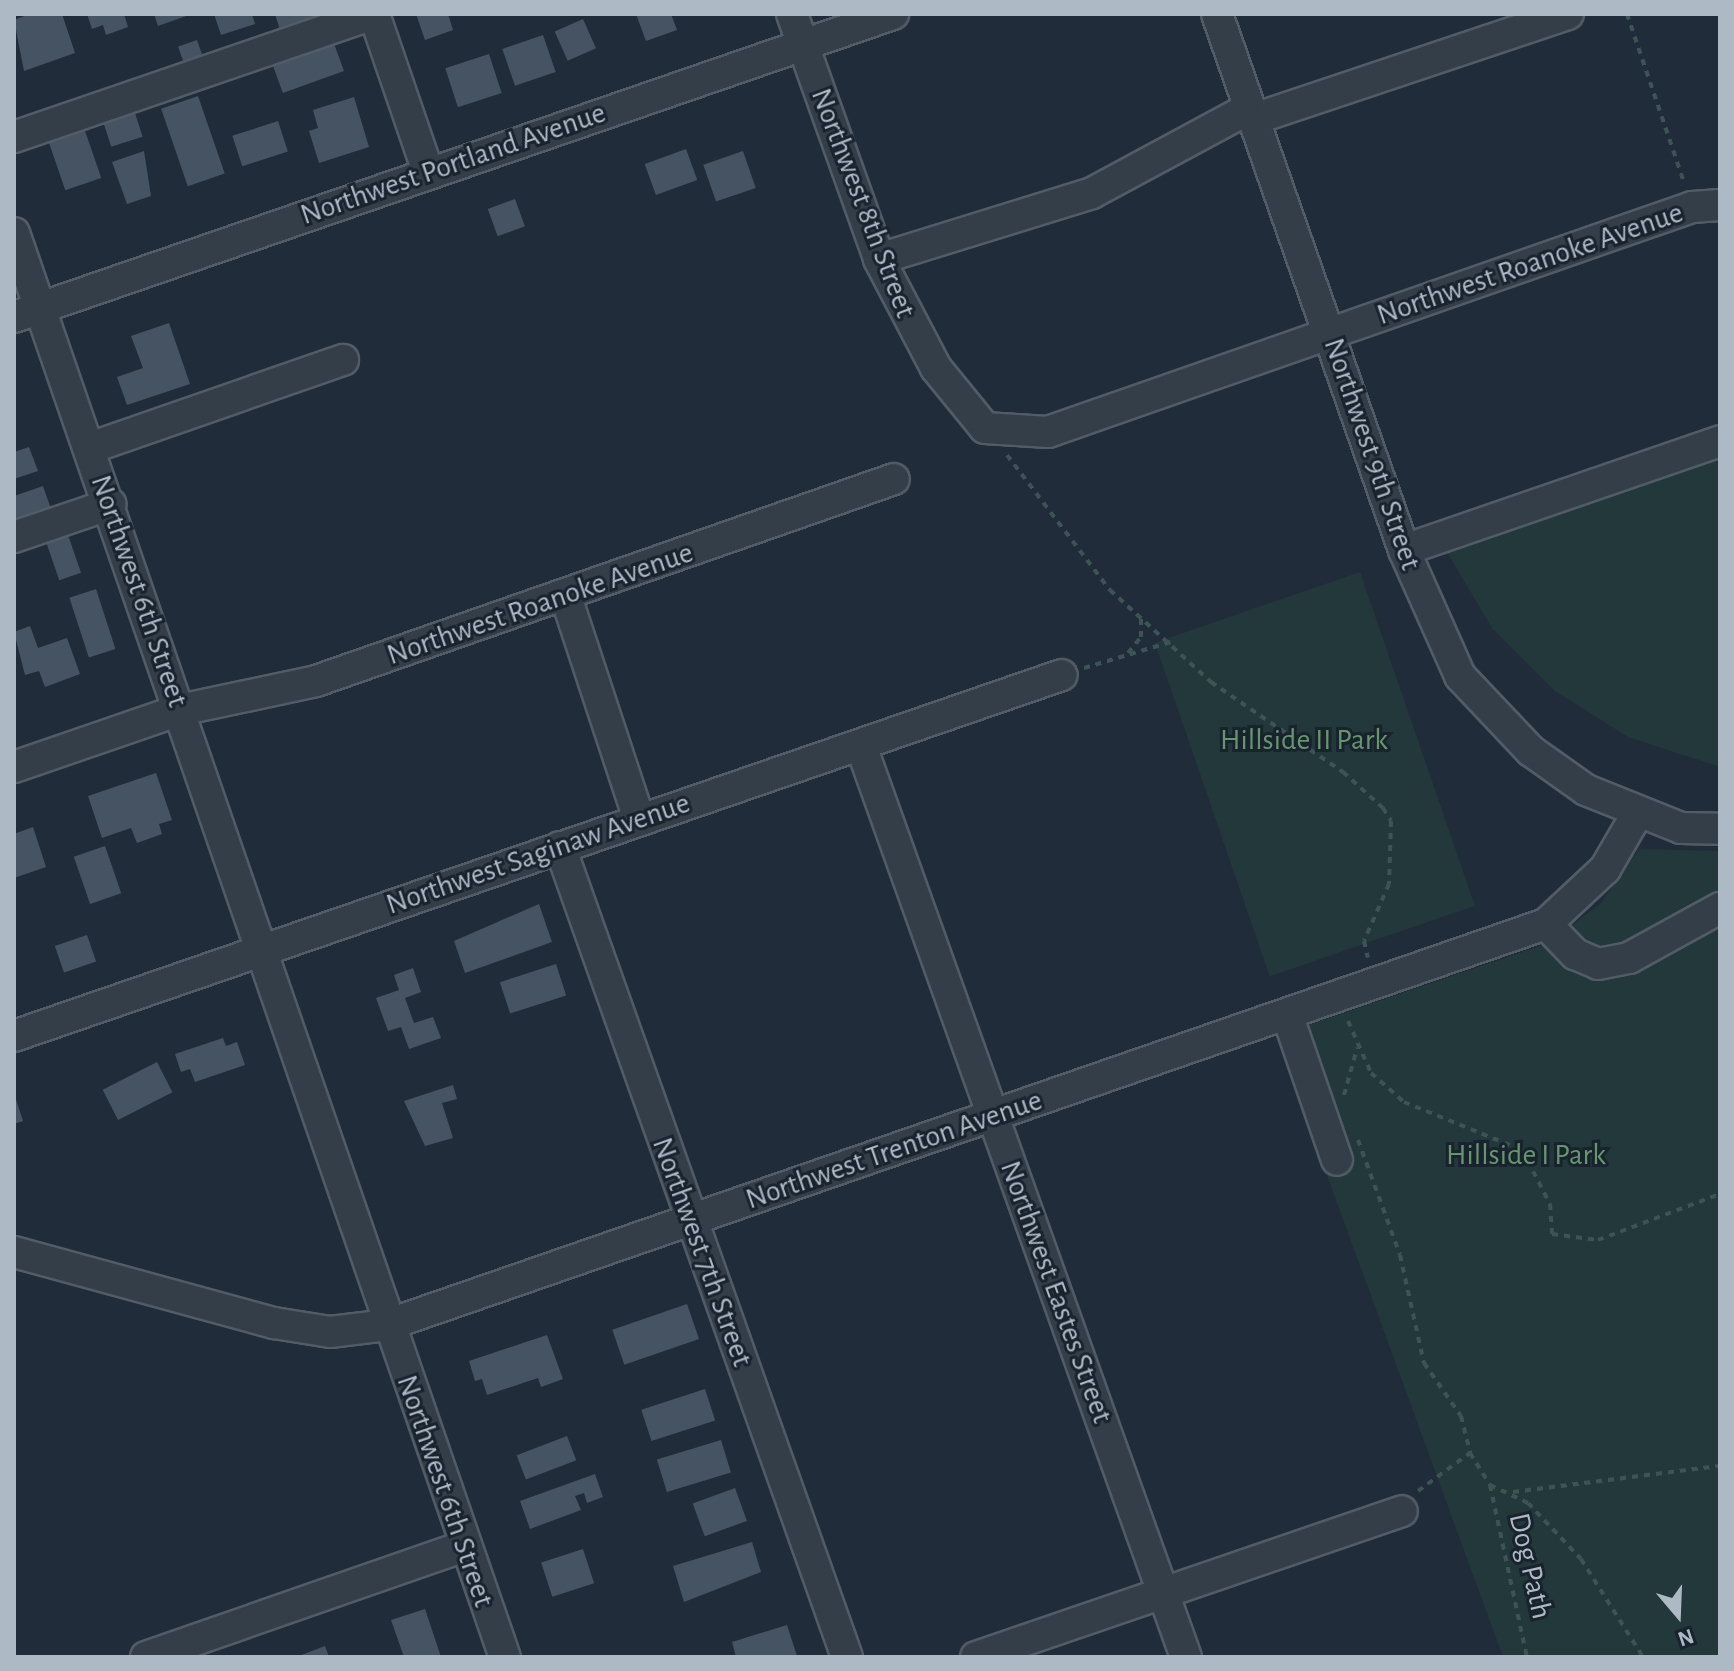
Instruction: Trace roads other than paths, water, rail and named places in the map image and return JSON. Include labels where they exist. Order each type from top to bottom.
[{"type":"street","points":[[14,137],[374,14],[428,172]]},
{"type":"street","name":"Northwest 8th Street","points":[[792,14],[879,259],[936,368],[985,428],[1023,435]]},
{"type":"street","name":"Northwest Portland Avenue","points":[[27,312],[893,14]]},
{"type":"street","name":"Northwest 9th Street","points":[[1217,14],[1429,617],[1481,703],[1531,751],[1637,814]]},
{"type":"street","points":[[879,259],[1102,189],[1252,114],[1568,14]]},
{"type":"street","name":"Northwest Roanoke Avenue","points":[[1023,435],[1330,331],[1711,212]]},
{"type":"street","name":"Northwest 6th Street","points":[[14,233],[27,312],[90,448],[111,504],[462,1547],[505,1657]]},
{"type":"street","points":[[90,448],[343,360]]},
{"type":"street","points":[[1404,550],[1720,441]]},
{"type":"street","name":"Northwest Roanoke Avenue","points":[[14,767],[180,710],[316,681],[566,597],[894,479]]},
{"type":"street","points":[[14,537],[111,504]]},
{"type":"street","points":[[566,597],[639,819]]},
{"type":"street","name":"Northwest Saginaw Avenue","points":[[14,1036],[1062,675]]},
{"type":"street","name":"Northwest Eastes Street","points":[[861,746],[1186,1657]]},
{"type":"street","points":[[1637,814],[1720,829]]},
{"type":"street","name":"Northwest Trenton Avenue","points":[[14,1252],[274,1323],[330,1332],[387,1325],[1546,924],[1605,869],[1637,814]]},
{"type":"street","name":"Northwest 7th Street","points":[[560,847],[688,1222],[847,1657]]},
{"type":"street","points":[[1546,924],[1575,954],[1598,964],[1629,958],[1720,908]]},
{"type":"street","points":[[1287,1014],[1345,1148]]},
{"type":"street","points":[[976,1657],[1402,1511]]},
{"type":"street","points":[[146,1657],[212,1646],[462,1547]]},
{"type":"park label","name":"Hillside II Park","points":[[1304,740]]},
{"type":"park label","name":"Hillside I Park","points":[[1526,1155]]}]
